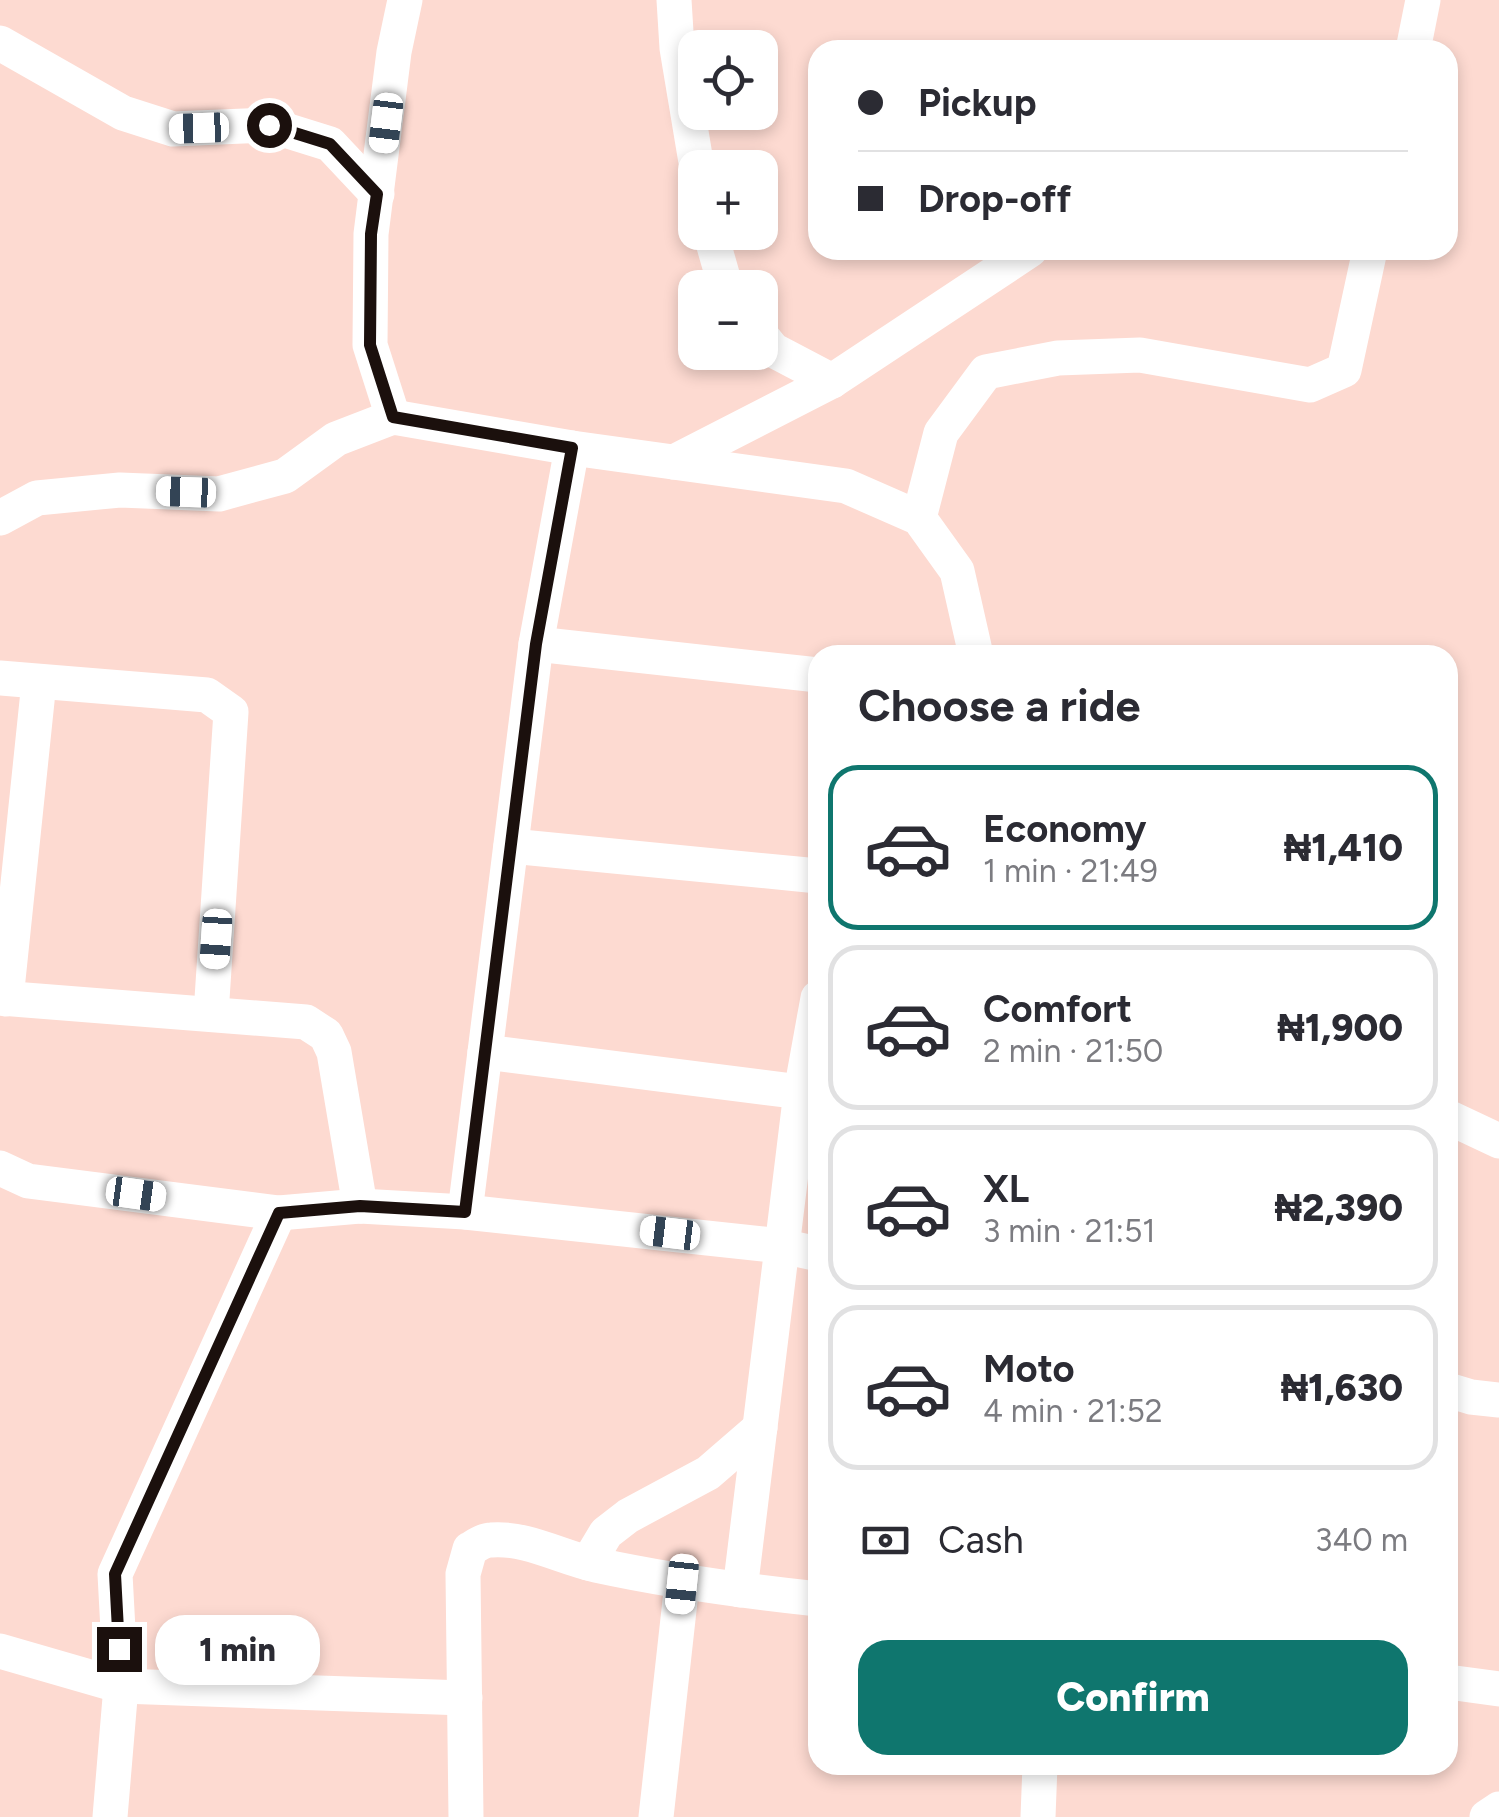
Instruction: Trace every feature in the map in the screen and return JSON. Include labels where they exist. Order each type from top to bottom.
[{"type":"street","points":[[393,417],[370,345],[371,234],[394,52],[405,0]]},
{"type":"street","points":[[674,0],[677,48],[694,150]]},
{"type":"street","points":[[1415,40],[1423,0]]},
{"type":"street","points":[[0,43],[123,113],[173,129],[269,125],[330,144],[377,194]]},
{"type":"street","points":[[674,462],[832,381],[1015,260]]},
{"type":"street","points":[[918,518],[941,433],[986,372],[1058,358],[1140,355],[1310,385],[1344,370],[1368,260]]},
{"type":"street","points":[[778,353],[832,381]]},
{"type":"street","points":[[0,518],[37,498],[120,490],[219,494],[285,476],[336,439],[393,417],[572,448],[846,486],[918,518],[957,571],[974,645]]},
{"type":"street","points":[[465,1212],[536,644],[572,448]]},
{"type":"street","points":[[536,644],[808,674]]},
{"type":"street","points":[[0,678],[207,695],[231,712],[211,1014]]},
{"type":"street","points":[[38,682],[3,999],[306,1022],[326,1035],[334,1052],[360,1206]]},
{"type":"street","points":[[511,846],[808,875]]},
{"type":"street","points":[[485,1052],[801,1092]]},
{"type":"street","points":[[740,1590],[808,1053]]},
{"type":"street","points":[[1458,1122],[1499,1140]]},
{"type":"street","points":[[0,1168],[28,1181],[279,1213],[360,1206],[465,1212],[808,1252]]},
{"type":"street","points":[[110,1817],[121,1686],[115,1574],[279,1213]]},
{"type":"street","points":[[1458,1393],[1499,1400]]},
{"type":"street","points":[[588,1563],[606,1533],[628,1516],[708,1473],[760,1428]]},
{"type":"street","points":[[466,1817],[462,1574],[470,1549],[488,1539],[513,1542],[682,1584],[808,1599]]},
{"type":"street","points":[[656,1817],[682,1584]]},
{"type":"street","points":[[0,1651],[121,1686],[465,1698]]},
{"type":"street","points":[[1458,1683],[1499,1689]]},
{"type":"street","points":[[1038,1817],[1040,1775]]},
{"type":"street","points":[[1487,1817],[1499,1809]]},
{"type":"route","points":[[119,1649],[115,1574],[126,1543],[279,1213],[360,1206],[465,1212],[536,644],[572,448],[393,417],[370,345],[371,234],[377,194],[330,144],[269,125]]}]
